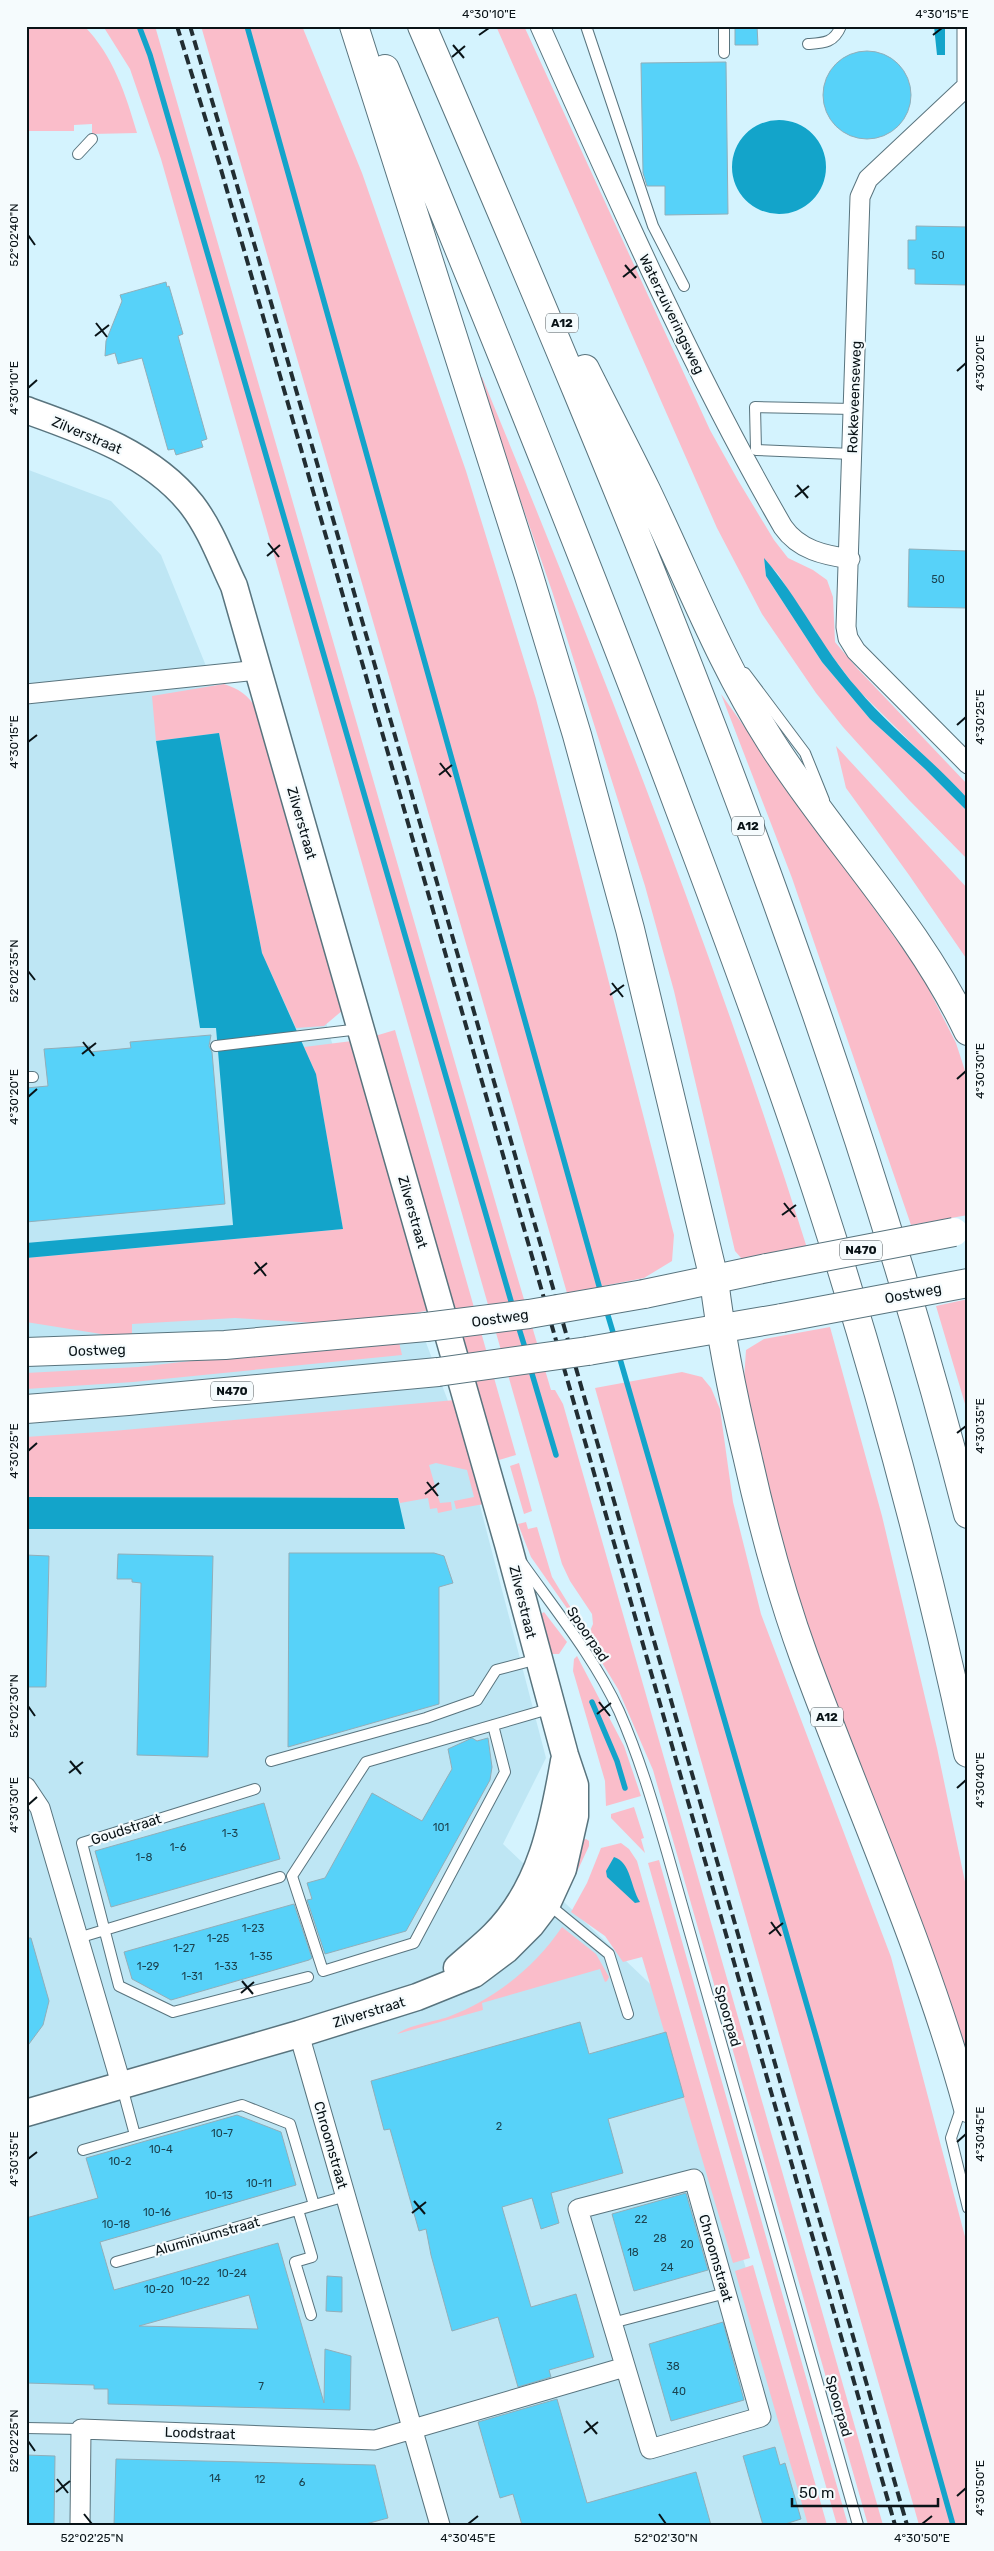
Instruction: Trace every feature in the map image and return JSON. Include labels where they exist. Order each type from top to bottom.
[{"type":"main road","name":"A12","points":[[354,26],[526,567],[577,735],[630,929],[714,1279],[720,1328],[753,1483],[780,1586],[813,1681],[895,1888],[932,1993],[966,2103]]},
{"type":"main road","points":[[367,26],[551,476],[644,712],[776,1072],[823,1209],[878,1394],[918,1544],[968,1753]]},
{"type":"main road","name":"A12","points":[[422,26],[478,156],[642,553],[786,926],[875,1186],[916,1321],[968,1514]]},
{"type":"main road","name":"A12","points":[[478,156],[646,490],[707,626],[740,690],[770,741],[920,946],[956,1007],[968,1032]]},
{"type":"main road","name":"Oostweg","points":[[26,1352],[225,1345],[426,1327],[529,1314],[644,1294],[961,1230]]},
{"type":"main road","name":"Oostweg","points":[[26,1409],[128,1402],[438,1372],[541,1358],[657,1339],[968,1283]]},
{"type":"street","name":"Waterzuiveringsweg","points":[[540,26],[660,293],[720,412],[784,527],[794,540],[806,547],[822,553],[850,559]]},
{"type":"street","name":"Rokkeveenseweg","points":[[967,26],[967,86],[868,179],[860,197],[850,559],[846,628],[850,642],[968,764]]},
{"type":"street","name":"Zilverstraat","points":[[26,410],[100,437],[134,456],[167,481],[192,505],[210,533],[234,586],[508,1544],[564,1755],[546,1845],[532,1884],[537,1898],[438,1987],[416,1997],[299,2034]]},
{"type":"street","points":[[26,694],[258,670]]},
{"type":"street","points":[[26,1787],[40,1808],[122,2087]]},
{"type":"street","points":[[26,2113],[122,2087],[299,2034]]},
{"type":"street","name":"Chroomstraat","points":[[299,2034],[440,2525]]},
{"type":"street","name":"Chroomstraat","points":[[694,2179],[761,2417],[650,2449],[612,2323],[578,2209],[694,2179]]},
{"type":"street","points":[[413,2429],[625,2367]]},
{"type":"street","points":[[80,2429],[80,2525]]},
{"type":"street","name":"Loodstraat","points":[[80,2429],[375,2440],[413,2429]]},
{"type":"lane","points":[[586,26],[653,226],[684,286]]},
{"type":"lane","points":[[724,26],[724,53]]},
{"type":"lane","points":[[808,44],[827,43],[837,36],[841,26]]},
{"type":"lane","points":[[78,154],[92,139]]},
{"type":"lane","points":[[852,454],[756,450],[755,407],[854,409]]},
{"type":"lane","points":[[216,1046],[304,1037],[361,1028]]},
{"type":"lane","name":"Spoorpad","points":[[508,1544],[595,1668],[618,1709],[636,1751],[667,1852],[858,2525]]},
{"type":"lane","points":[[270,1761],[426,1718],[477,1700],[496,1670],[538,1659]]},
{"type":"lane","points":[[493,1726],[505,1772],[414,1943],[324,1971],[292,1876],[366,1762],[553,1708]]},
{"type":"lane","name":"Goudstraat","points":[[255,1789],[82,1844],[104,1930],[120,1986],[173,2012],[308,1977]]},
{"type":"lane","points":[[78,1938],[280,1877]]},
{"type":"lane","points":[[537,1898],[608,1954],[628,2014]]},
{"type":"lane","points":[[122,2087],[135,2135]]},
{"type":"lane","name":"A12","points":[[966,2103],[951,2138],[968,2208]]},
{"type":"lane","points":[[83,2150],[242,2105],[290,2124],[314,2205]]},
{"type":"lane","name":"Aluminiumstraat","points":[[116,2262],[346,2196]]},
{"type":"lane","points":[[298,2210],[312,2257],[295,2262],[311,2315]]},
{"type":"lane","points":[[612,2323],[726,2293]]},
{"type":"lane","points":[[26,2428],[80,2429]]},
{"type":"shaded area","points":[[26,26],[84,26],[94,37],[111,63],[123,90],[137,133],[92,134],[92,124],[74,125],[74,131],[26,131]]},
{"type":"shaded area","points":[[103,26],[155,26],[509,1249],[551,1390],[555,1390],[563,1404],[883,2525],[868,2525],[653,1770],[618,1689],[587,1638],[593,1624],[592,1614],[570,1581],[562,1564],[161,159],[130,69]]},
{"type":"shaded area","points":[[201,26],[302,26],[362,173],[466,471],[536,699],[674,1235],[672,1261],[644,1278],[567,1293]]},
{"type":"shaded area","points":[[496,26],[524,26],[710,430],[774,540],[788,558],[813,570],[827,580],[833,597],[835,642],[856,667],[968,785],[968,799],[857,689],[823,644],[778,574],[764,559],[766,576],[822,662],[870,719],[925,769],[968,812],[968,860],[909,800],[843,727],[816,693],[762,614],[717,528]]},
{"type":"shaded area","points":[[482,377],[654,809],[734,1027],[807,1248],[742,1259],[735,1251],[674,991],[645,886],[552,591],[478,378]]},
{"type":"shaded area","points":[[26,469],[111,501],[161,555],[262,804],[398,1268],[463,1441],[546,1758],[503,1844],[666,1999],[822,2525],[26,2525]]},
{"type":"shaded area","points":[[224,684],[243,693],[256,708],[343,1010],[324,1026],[296,1028],[262,953],[219,733],[156,741],[152,696]]},
{"type":"shaded area","points":[[721,694],[921,974],[956,1043],[968,1080],[968,1215],[911,1225],[792,878]]},
{"type":"shaded area","points":[[836,746],[968,889],[968,961],[846,788]]},
{"type":"shaded area","points":[[395,1030],[516,1455],[499,1460],[492,1445],[375,1036]]},
{"type":"shaded area","points":[[352,1041],[431,1310],[348,1325],[235,1318],[132,1324],[132,1336],[120,1337],[26,1322],[26,1258],[343,1229],[316,1074],[304,1047]]},
{"type":"shaded area","points":[[968,1299],[968,1414],[936,1306]]},
{"type":"shaded area","points":[[830,1327],[882,1516],[937,1748],[968,1896],[968,2070],[915,1907],[808,1632],[778,1531],[744,1380],[746,1350],[764,1339]]},
{"type":"shaded area","points":[[399,1342],[402,1355],[133,1382],[26,1389],[26,1373],[138,1367],[260,1353]]},
{"type":"shaded area","points":[[682,1372],[702,1377],[711,1388],[720,1409],[733,1502],[761,1614],[891,1957],[968,2248],[968,2525],[919,2525],[595,1388]]},
{"type":"shaded area","points":[[455,1400],[484,1504],[456,1509],[454,1501],[474,1497],[467,1470],[436,1463],[429,1465],[440,1503],[451,1502],[452,1510],[438,1513],[437,1508],[430,1509],[428,1498],[400,1503],[398,1498],[26,1497],[26,1437]]},
{"type":"shaded area","points":[[519,1463],[532,1511],[524,1514],[510,1466]]},
{"type":"shaded area","points":[[526,1522],[528,1529],[537,1527],[552,1577],[577,1618],[578,1624],[531,1557],[518,1524]]},
{"type":"shaded area","points":[[544,1612],[567,1642],[559,1654],[552,1654],[541,1614]]},
{"type":"shaded area","points":[[577,1656],[624,1746],[641,1796],[606,1806],[605,1781],[573,1671],[574,1659]]},
{"type":"shaded area","points":[[634,1807],[644,1838],[641,1839],[645,1853],[611,1818],[611,1814]]},
{"type":"shaded area","points":[[586,1839],[589,1841],[589,1846],[562,1904],[559,1901],[578,1841]]},
{"type":"shaded area","points":[[621,1843],[629,1849],[637,1861],[750,2258],[733,2263],[642,1957],[623,1962],[605,1936],[571,1912],[587,1883],[601,1848]]},
{"type":"shaded area","points":[[659,1860],[848,2525],[837,2525],[648,1863]]},
{"type":"shaded area","points":[[562,1927],[596,1954],[609,1977],[607,1981],[605,1982],[600,1969],[482,2003],[483,2010],[397,2034],[414,2026],[448,2017],[482,2001],[526,1969]]},
{"type":"shaded area","points":[[753,2265],[827,2525],[808,2525],[735,2271]]},
{"type":"water","points":[[934,26],[945,26],[945,55],[937,55]]},
{"type":"water","points":[[779,120],[797,123],[812,134],[823,149],[826,167],[823,185],[812,200],[797,211],[779,214],[761,211],[746,200],[735,185],[732,167],[735,149],[746,134],[761,123]]},
{"type":"water","points":[[764,558],[777,573],[844,673],[883,717],[968,799],[968,812],[925,769],[870,719],[822,662],[766,576]]},
{"type":"water","points":[[219,733],[262,953],[316,1074],[343,1229],[26,1258],[26,1243],[233,1225],[216,1028],[200,1028],[156,741]]},
{"type":"water","points":[[26,1497],[398,1498],[405,1529],[26,1529]]},
{"type":"water","points":[[614,1857],[620,1860],[627,1869],[640,1902],[635,1903],[607,1877],[606,1871]]},
{"type":"building","points":[[735,26],[757,26],[758,45],[735,45]]},
{"type":"building","points":[[867,51],[884,54],[898,64],[908,78],[911,95],[908,112],[898,126],[884,136],[867,139],[850,136],[836,126],[826,112],[823,95],[826,78],[836,64],[850,54]]},
{"type":"building","points":[[726,62],[728,214],[665,215],[665,186],[647,186],[643,173],[641,63]]},
{"type":"building","points":[[916,226],[968,227],[968,285],[915,284],[915,269],[908,269],[908,240],[916,240]]},
{"type":"building","points":[[166,282],[167,287],[169,286],[183,334],[178,336],[207,439],[201,441],[203,447],[176,455],[174,449],[168,450],[142,358],[118,364],[115,353],[105,356],[106,341],[122,301],[120,295]]},
{"type":"building","points":[[909,549],[968,551],[968,608],[908,607]]},
{"type":"building","points":[[211,1035],[209,1046],[212,1052],[225,1204],[26,1222],[26,1088],[48,1086],[44,1049],[90,1046],[90,1052],[131,1048],[130,1042]]},
{"type":"building","points":[[289,1553],[434,1553],[444,1556],[453,1583],[439,1587],[439,1704],[288,1747]]},
{"type":"building","points":[[118,1554],[213,1556],[208,1757],[137,1755],[141,1583],[132,1582],[132,1579],[117,1579]]},
{"type":"building","points":[[26,1555],[49,1556],[46,1687],[26,1687]]},
{"type":"building","points":[[472,1738],[477,1741],[488,1738],[492,1767],[490,1780],[406,1931],[325,1954],[307,1900],[312,1899],[307,1883],[325,1878],[372,1793],[422,1821],[452,1769],[448,1749]]},
{"type":"building","points":[[264,1803],[280,1859],[111,1907],[95,1851]]},
{"type":"building","points":[[294,1904],[312,1958],[309,1960],[171,2000],[132,1979],[124,1952]]},
{"type":"building","points":[[26,1938],[31,1938],[49,2001],[43,2025],[26,2048]]},
{"type":"building","points":[[580,2022],[589,2054],[666,2032],[684,2097],[608,2119],[623,2173],[551,2193],[559,2223],[541,2229],[532,2198],[502,2207],[531,2307],[576,2294],[594,2357],[549,2370],[551,2377],[518,2387],[498,2317],[452,2331],[431,2255],[426,2229],[419,2231],[390,2129],[384,2130],[371,2081]]},
{"type":"building","points":[[237,2115],[281,2132],[296,2185],[100,2242],[114,2290],[278,2243],[324,2403],[325,2349],[351,2356],[350,2410],[108,2404],[108,2389],[94,2389],[94,2385],[26,2383],[26,2218],[98,2198],[86,2158]],"holes":[[[249,2295],[258,2329],[139,2326]]]},
{"type":"building","points":[[686,2193],[708,2270],[634,2291],[612,2214]]},
{"type":"building","points":[[327,2276],[342,2277],[342,2312],[326,2311]]},
{"type":"building","points":[[723,2322],[744,2400],[671,2421],[649,2344]]},
{"type":"building","points":[[557,2399],[587,2503],[696,2472],[711,2525],[522,2525],[513,2494],[500,2498],[478,2422]]},
{"type":"building","points":[[775,2447],[780,2465],[785,2463],[801,2519],[782,2525],[763,2525],[743,2456]]},
{"type":"building","points":[[26,2455],[55,2456],[54,2525],[26,2525]]},
{"type":"building","points":[[116,2459],[375,2465],[388,2518],[362,2525],[114,2525]]},
{"type":"waterway","points":[[139,26],[150,55],[513,1308]]},
{"type":"waterway","points":[[247,26],[601,1293]]},
{"type":"waterway","points":[[606,1309],[615,1339]]},
{"type":"waterway","points":[[517,1322],[526,1351]]},
{"type":"waterway","points":[[618,1352],[817,2040],[953,2525]]},
{"type":"waterway","points":[[530,1367],[556,1455]]},
{"type":"waterway","points":[[592,1702],[617,1761],[625,1788]]},
{"type":"railway","points":[[177,26],[220,166],[895,2525]]},
{"type":"railway","points":[[190,26],[256,250],[907,2525]]}]
